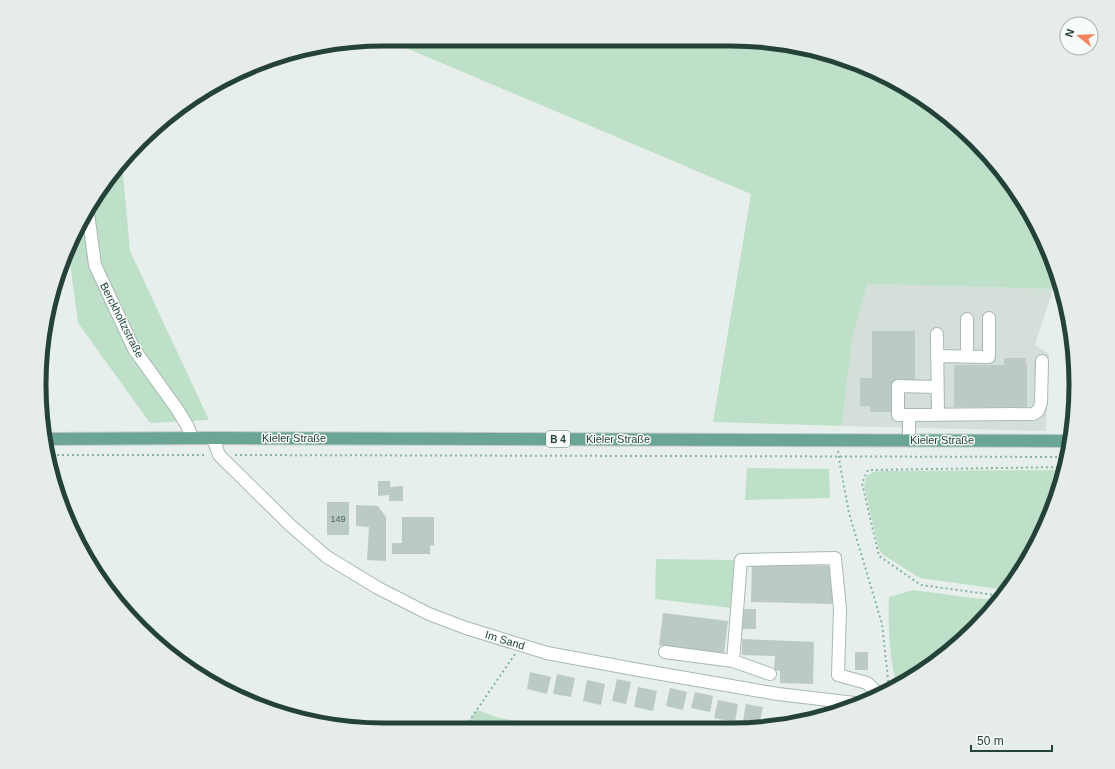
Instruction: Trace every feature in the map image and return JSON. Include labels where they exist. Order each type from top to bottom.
[{"type":"main road","name":"Kieler Straße","points":[[51,439],[213,438],[1064,441]]},
{"type":"street","name":"Berckholtzstraße","points":[[89,219],[95,265],[134,349],[177,409],[188,427],[192,438]]},
{"type":"street","points":[[937,356],[989,357],[989,318]]},
{"type":"street","points":[[967,319],[967,357]]},
{"type":"street","points":[[937,334],[938,415]]},
{"type":"street","points":[[937,386],[898,386],[898,415],[1033,414],[1038,411],[1041,403],[1042,361]]},
{"type":"street","points":[[908,415],[908,440]]},
{"type":"street","name":"Im Sand","points":[[213,438],[219,454],[290,525],[327,557],[378,588],[429,614],[466,628],[547,653],[778,694],[846,702]]},
{"type":"street","points":[[733,661],[742,560],[835,558],[840,609],[838,676],[867,683],[875,690]]},
{"type":"street","points":[[665,652],[733,661],[770,674]]},
{"type":"path","points":[[838,440],[839,457],[849,513],[882,624],[889,683]]},
{"type":"path","points":[[54,455],[219,454],[1061,457]]},
{"type":"path","points":[[996,595],[921,585],[879,556],[862,483],[868,470],[1058,467]]},
{"type":"path","points":[[468,723],[520,645]]},
{"type":"shaded area","points":[[867,284],[1053,289],[1035,345],[1049,354],[1046,431],[842,426],[852,338]]},
{"type":"green space","points":[[402,46],[730,46],[775,49],[839,64],[900,91],[937,116],[970,145],[999,178],[1024,215],[1043,255],[1054,286],[1053,289],[867,284],[852,339],[842,426],[713,422],[751,194]]},
{"type":"green space","points":[[123,170],[130,251],[209,420],[150,423],[78,323],[70,261],[91,215]]},
{"type":"green space","points":[[747,468],[829,469],[830,498],[745,500]]},
{"type":"green space","points":[[1057,470],[1051,493],[1034,534],[1024,554],[1000,589],[920,578],[882,554],[878,547],[864,485],[867,476],[873,472]]},
{"type":"green space","points":[[656,559],[734,560],[732,608],[655,599]]},
{"type":"green space","points":[[913,590],[992,599],[954,639],[919,666],[897,679],[895,679],[893,669],[889,638],[889,597]]},
{"type":"green space","points":[[477,710],[496,717],[526,723],[468,723]]},
{"type":"building","points":[[872,331],[915,331],[915,381],[893,381],[893,412],[870,412],[870,406],[860,406],[860,378],[872,378]]},
{"type":"building","points":[[1004,358],[1026,358],[1027,407],[954,407],[954,365],[1004,365]]},
{"type":"building","points":[[378,481],[390,481],[390,487],[403,486],[403,501],[389,501],[389,495],[378,496]]},
{"type":"building","points":[[327,502],[349,502],[349,535],[327,535]]},
{"type":"building","points":[[356,505],[378,506],[386,517],[386,561],[367,560],[369,527],[356,526]]},
{"type":"building","points":[[402,517],[434,517],[434,546],[430,545],[430,554],[392,554],[392,543],[402,543]]},
{"type":"building","points":[[752,563],[833,566],[832,604],[751,602]]},
{"type":"building","points":[[742,609],[756,609],[756,629],[742,629]]},
{"type":"building","points":[[663,613],[728,621],[724,654],[659,645]]},
{"type":"building","points":[[742,639],[814,642],[813,684],[780,683],[780,671],[774,670],[775,656],[742,655]]},
{"type":"building","points":[[855,652],[868,652],[868,670],[855,670]]},
{"type":"building","points":[[530,672],[551,677],[547,694],[527,689]]},
{"type":"building","points":[[557,674],[575,678],[571,697],[553,694]]},
{"type":"building","points":[[617,679],[631,682],[626,704],[612,701]]},
{"type":"building","points":[[587,680],[605,684],[601,705],[583,701]]},
{"type":"building","points":[[638,687],[657,691],[653,711],[634,707]]},
{"type":"building","points":[[670,688],[687,692],[683,710],[666,706]]},
{"type":"building","points":[[695,692],[713,696],[710,712],[691,708]]},
{"type":"building","points":[[718,700],[738,704],[735,722],[714,718]]},
{"type":"building","points":[[746,704],[763,707],[760,721],[743,721]]}]
